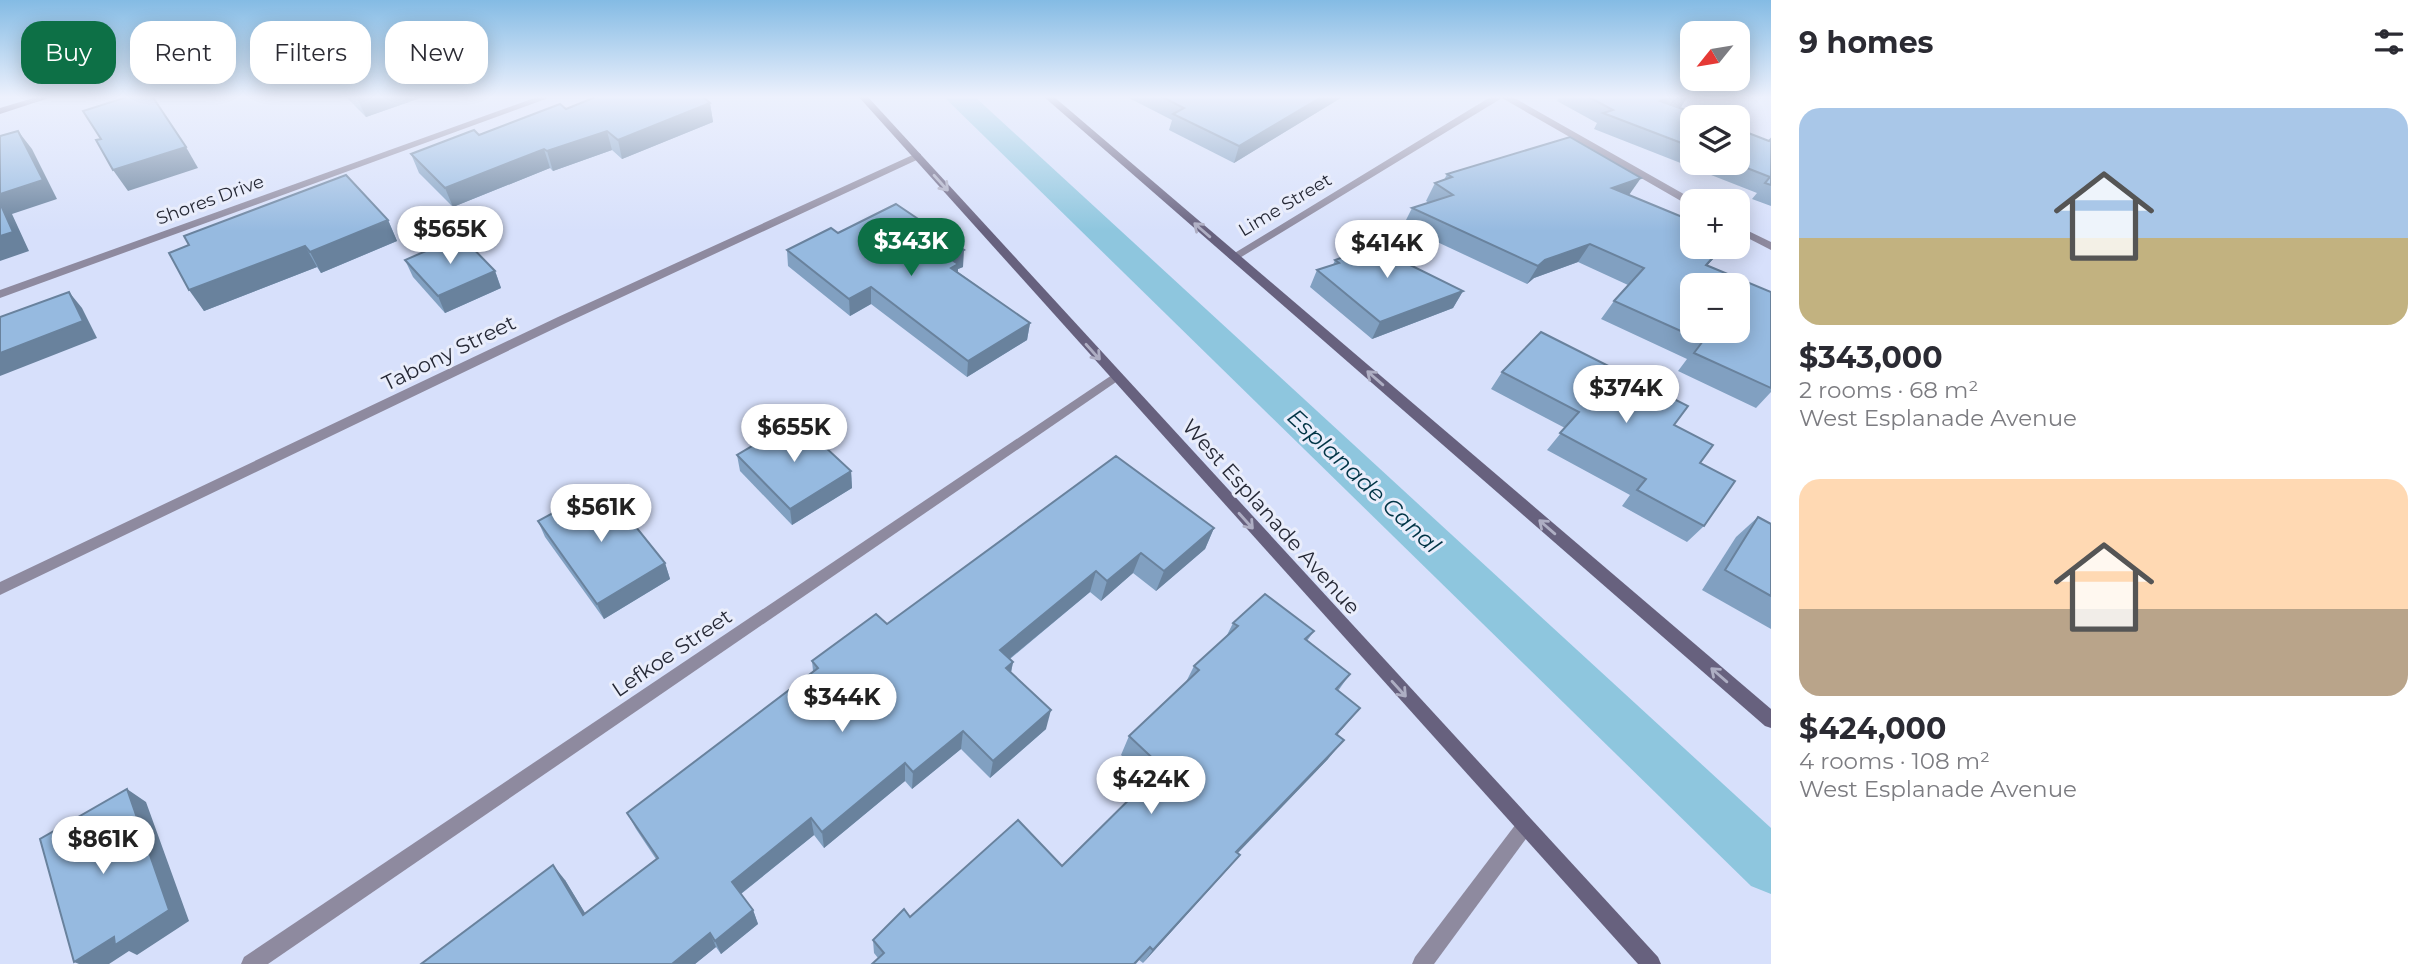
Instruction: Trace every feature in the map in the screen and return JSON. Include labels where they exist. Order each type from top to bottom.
[{"type":"main road","name":"West Esplanade Avenue","points":[[903,141],[1651,964]]},
{"type":"main road","points":[[1099,141],[1771,720]]},
{"type":"street","name":"Shores Drive","points":[[0,294],[425,141]]},
{"type":"street","name":"Lime Street","points":[[1234,257],[1426,141]]},
{"type":"street","points":[[1581,141],[1680,196]]},
{"type":"street","name":"Tabony Street","points":[[0,589],[549,326],[917,156]]},
{"type":"street","points":[[1750,236],[1771,247]]},
{"type":"street","name":"Lefkoe Street","points":[[251,964],[1115,377]]},
{"type":"street","points":[[1422,964],[1525,827]]},
{"type":"building","points":[[0,141],[23,141],[43,180],[0,194]]},
{"type":"building","points":[[97,141],[182,141],[186,147],[113,170]]},
{"type":"building","points":[[445,141],[577,141],[547,151],[544,149],[445,188],[411,154]]},
{"type":"building","points":[[1229,141],[1247,141],[1239,146]]},
{"type":"building","points":[[1557,141],[1577,141],[1641,178],[1612,188],[1680,216],[1680,259],[1711,259],[1706,265],[1725,273],[1680,273],[1680,331],[1614,301],[1644,268],[1590,244],[1545,260],[1538,266],[1412,208],[1453,195],[1435,183],[1452,177],[1447,174]]},
{"type":"building","points":[[1750,141],[1771,141],[1771,185],[1765,183],[1770,177],[1750,169]]},
{"type":"building","points":[[346,175],[388,220],[310,252],[305,246],[189,290],[169,253],[189,245],[184,236]]},
{"type":"building","points":[[0,203],[13,232],[0,236]]},
{"type":"building","points":[[896,204],[964,250],[949,258],[958,264],[951,268],[1030,323],[968,361],[871,287],[849,299],[787,250],[831,228],[838,233]]},
{"type":"building","points":[[1419,230],[1404,262],[1463,291],[1380,322],[1317,270],[1339,263],[1335,260]]},
{"type":"building","points":[[461,236],[495,271],[438,296],[405,260]]},
{"type":"building","points":[[1750,283],[1771,292],[1771,388],[1694,353],[1702,343],[1750,343]]},
{"type":"building","points":[[69,292],[83,321],[0,353],[0,317]]},
{"type":"building","points":[[1541,332],[1688,406],[1674,425],[1713,445],[1700,463],[1735,481],[1704,526],[1637,490],[1646,479],[1560,433],[1579,412],[1502,372]]},
{"type":"building","points":[[796,420],[851,471],[790,509],[737,455]]},
{"type":"building","points":[[1116,456],[1214,528],[1164,571],[1141,553],[1107,581],[1096,571],[1000,650],[1013,662],[1006,668],[1051,710],[993,761],[963,731],[913,772],[905,763],[822,832],[811,818],[732,882],[753,910],[715,941],[710,933],[672,964],[421,964],[553,865],[583,915],[658,858],[627,813],[818,668],[812,661],[876,614],[887,624]]},
{"type":"building","points":[[603,486],[665,563],[597,604],[538,521]]},
{"type":"building","points":[[1758,517],[1771,524],[1771,596],[1725,570]]},
{"type":"building","points":[[1265,594],[1314,631],[1305,639],[1350,674],[1336,689],[1360,708],[1336,734],[1344,740],[1236,852],[1240,855],[1153,950],[1150,947],[1134,964],[872,964],[884,953],[873,940],[904,909],[910,917],[1018,820],[1062,866],[1162,767],[1129,736],[1199,670],[1194,666],[1238,626],[1233,623]]},
{"type":"building","points":[[127,789],[169,910],[115,945],[114,937],[74,962],[40,839]]},
{"type":"waterway","name":"Esplanade Canal","points":[[1005,141],[1771,866]]}]
